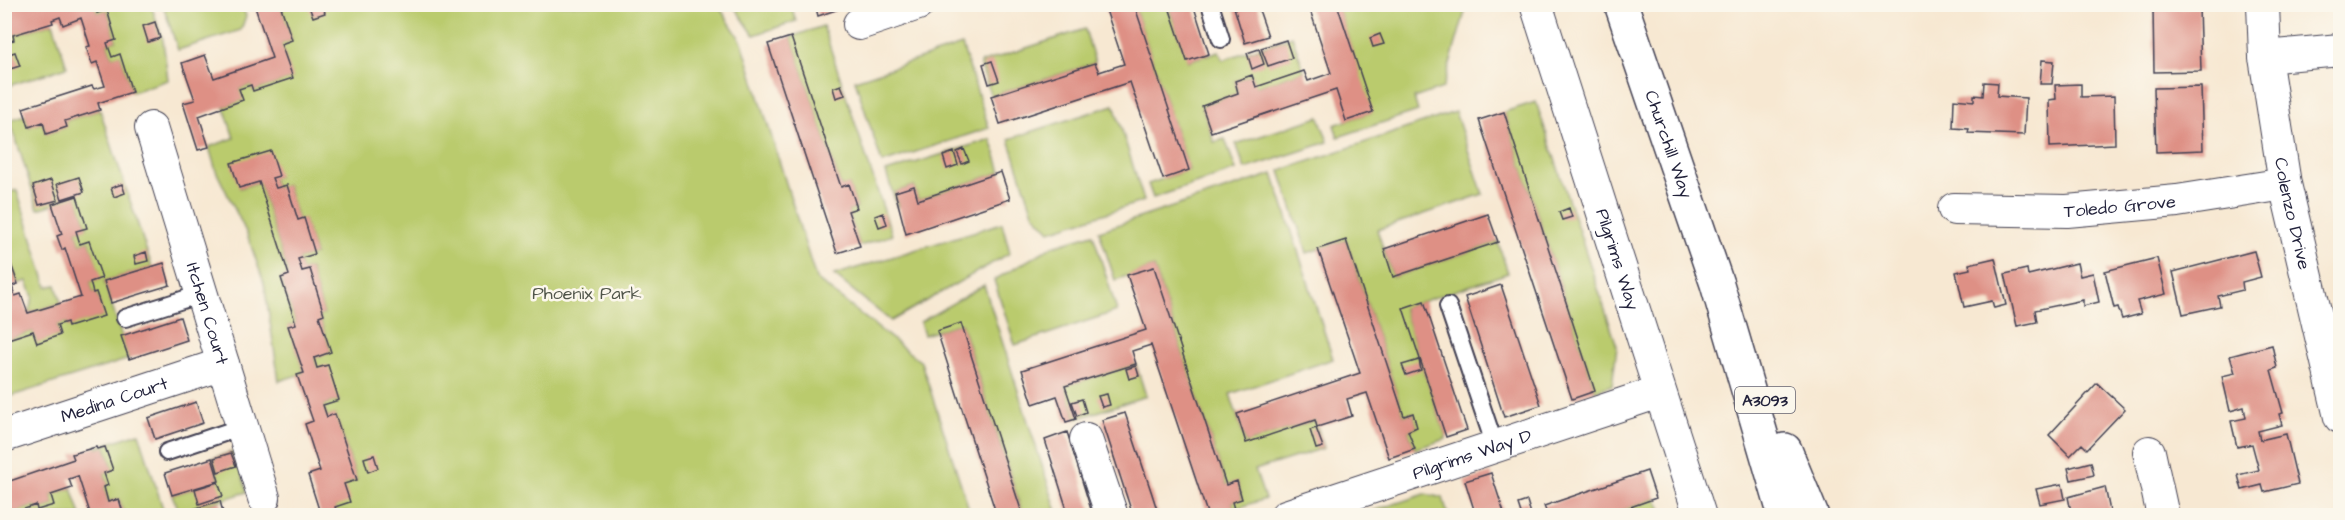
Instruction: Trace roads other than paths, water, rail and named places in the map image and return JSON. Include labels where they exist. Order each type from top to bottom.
[{"type":"main road","name":"Churchill Way","points":[[1622,4],[1717,284]]},
{"type":"main road","name":"A3093","points":[[1717,284],[1785,516]]},
{"type":"main road","name":"A3093","points":[[1717,284],[1812,516]]},
{"type":"street","points":[[859,24],[918,4]]},
{"type":"street","name":"Colenzo Drive","points":[[2263,4],[2265,57],[2285,184],[2340,417]]},
{"type":"street","name":"Pilgrims Way","points":[[1537,8],[1700,516]]},
{"type":"street","points":[[2265,57],[2340,50]]},
{"type":"street","name":"Itchen Court","points":[[151,128],[264,498]]},
{"type":"street","name":"Toledo Grove","points":[[1954,209],[2067,211],[2177,201],[2285,184]]},
{"type":"street","name":"Medina Court","points":[[4,436],[224,364]]},
{"type":"street","name":"Pilgrims Way D","points":[[1286,516],[1659,392]]},
{"type":"street","points":[[1086,439],[1112,516]]},
{"type":"street","points":[[2149,452],[2163,516]]},
{"type":"lane","points":[[1210,4],[1221,39]]},
{"type":"lane","points":[[125,318],[201,294]]},
{"type":"lane","points":[[1448,306],[1495,446]]},
{"type":"lane","points":[[167,452],[243,427]]},
{"type":"park label","name":"Phoenix Park","points":[[587,293]]}]
